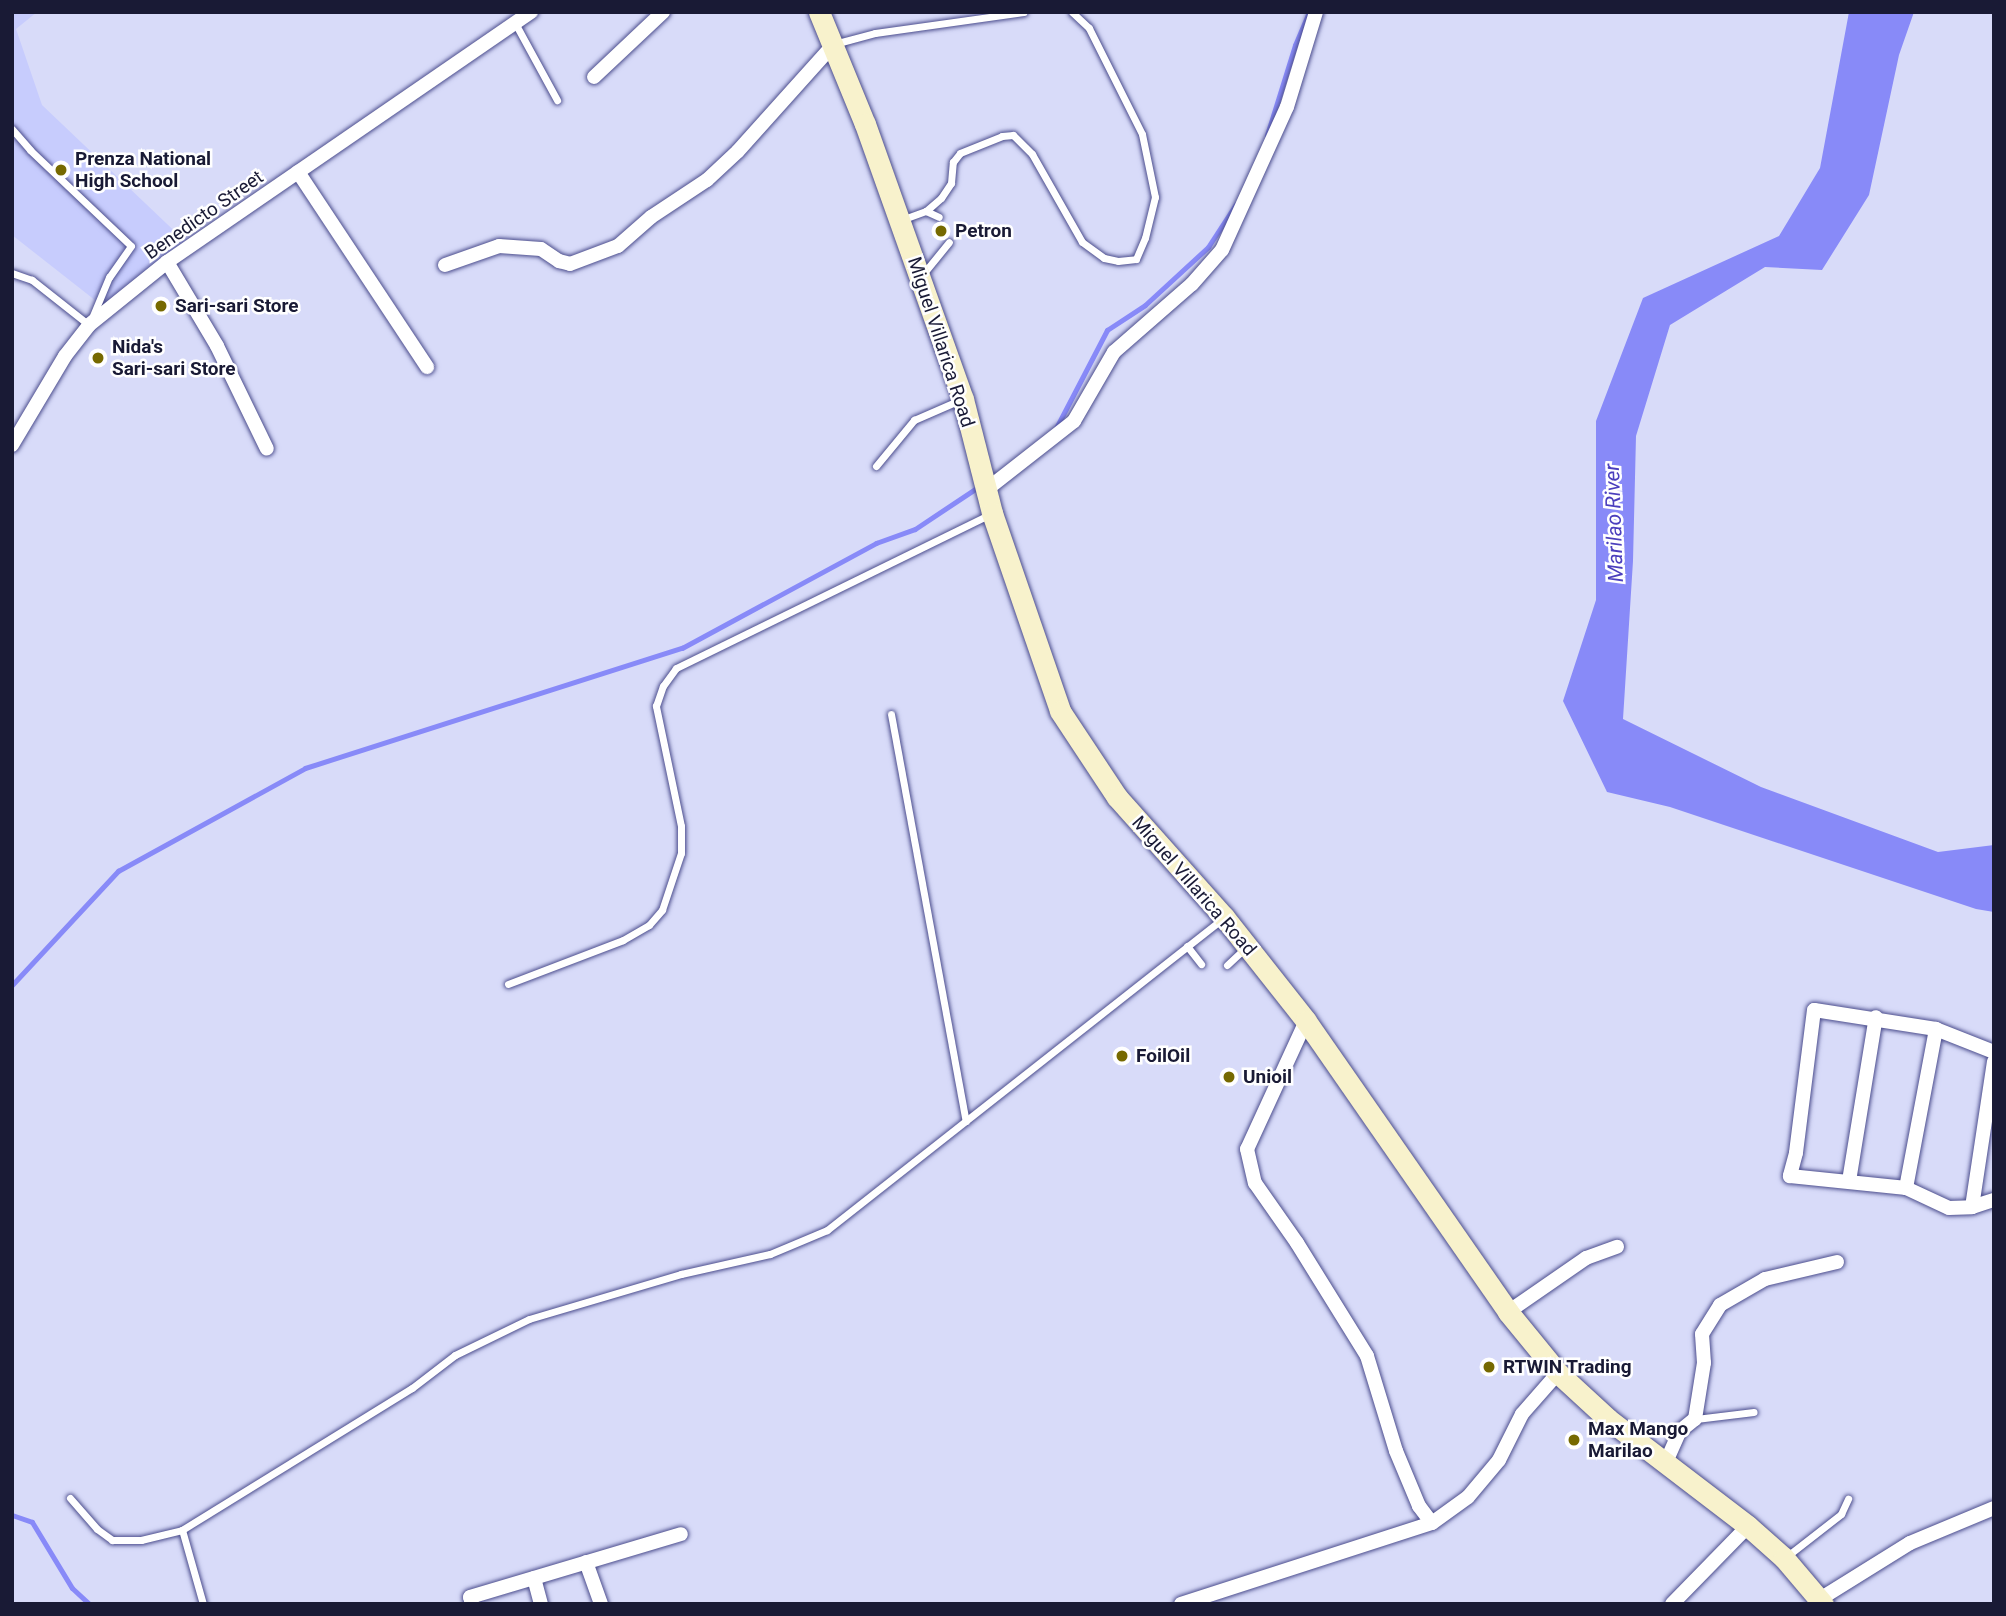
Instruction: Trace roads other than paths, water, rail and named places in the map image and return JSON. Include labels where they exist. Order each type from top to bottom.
[{"type":"main road","name":"Miguel Villarica Road","points":[[819,12],[834,44],[901,220],[964,398],[992,513],[1060,711],[1117,797],[1224,917],[1306,1021],[1508,1312],[1558,1373],[1608,1419],[1748,1526],[1784,1558],[1822,1602]]},
{"type":"street","name":"Benedicto Street","points":[[12,445],[65,356],[89,324],[167,262],[531,12]]},
{"type":"street","points":[[594,77],[663,12]]},
{"type":"street","points":[[986,490],[1074,421],[1114,352],[1192,284],[1222,250],[1287,107],[1316,12]]},
{"type":"street","points":[[445,265],[499,246],[521,245],[541,249],[559,261],[570,264],[618,246],[650,217],[707,180],[738,151],[834,44]]},
{"type":"street","points":[[298,172],[427,367]]},
{"type":"street","points":[[167,262],[217,346],[267,449]]},
{"type":"street","points":[[1994,1052],[1936,1028],[1876,1017],[1814,1010],[1796,1153],[1790,1176],[1906,1188],[1949,1208],[1972,1207],[1994,1200]]},
{"type":"street","points":[[1849,1181],[1876,1017]]},
{"type":"street","points":[[1306,1021],[1247,1149],[1255,1182],[1297,1243],[1367,1356],[1396,1451],[1419,1506],[1432,1523]]},
{"type":"street","points":[[1906,1188],[1936,1028]]},
{"type":"street","points":[[1972,1207],[1994,1062]]},
{"type":"street","points":[[1508,1312],[1586,1258],[1617,1247]]},
{"type":"street","points":[[1666,1462],[1680,1431],[1695,1419],[1703,1363],[1702,1334],[1720,1305],[1765,1279],[1837,1262]]},
{"type":"street","points":[[1181,1604],[1432,1523],[1468,1497],[1499,1460],[1522,1414],[1558,1373]]},
{"type":"street","points":[[1822,1602],[1910,1543],[1994,1507]]},
{"type":"street","points":[[1672,1604],[1748,1526]]},
{"type":"street","points":[[472,1604],[470,1597],[681,1534]]},
{"type":"street","points":[[586,1562],[601,1604]]},
{"type":"street","points":[[534,1578],[541,1604]]},
{"type":"lane","points":[[834,44],[875,33],[1024,12]]},
{"type":"lane","points":[[901,220],[926,211],[941,198],[951,183],[953,162],[960,153],[1002,136],[1013,135],[1032,154],[1082,242],[1104,258],[1118,261],[1136,258],[1145,238],[1154,197],[1142,134],[1089,28],[1072,12]]},
{"type":"lane","points":[[515,23],[557,100]]},
{"type":"lane","points":[[12,129],[30,150],[131,246],[109,277],[89,324],[32,280],[12,273]]},
{"type":"lane","points":[[926,211],[939,217]]},
{"type":"lane","points":[[920,277],[939,259],[949,242]]},
{"type":"lane","points":[[876,466],[914,420],[964,398]]},
{"type":"lane","points":[[508,984],[622,940],[649,925],[663,910],[681,853],[681,826],[656,706],[663,686],[676,668],[992,513]]},
{"type":"lane","points":[[891,714],[966,1121]]},
{"type":"lane","points":[[70,1498],[97,1529],[112,1539],[141,1540],[182,1530],[412,1388],[455,1355],[529,1319],[681,1274],[771,1254],[827,1230],[1224,917]]},
{"type":"lane","points":[[1187,946],[1201,964]]},
{"type":"lane","points":[[1227,965],[1248,946]]},
{"type":"lane","points":[[1695,1419],[1754,1412]]},
{"type":"lane","points":[[1784,1558],[1841,1514],[1847,1499]]},
{"type":"lane","points":[[182,1530],[203,1604]]},
{"type":"water","name":"Marilao River","points":[[1849,12],[1914,12],[1899,55],[1869,195],[1822,270],[1765,267],[1670,325],[1636,436],[1633,561],[1623,719],[1761,787],[1938,852],[1994,845],[1994,912],[1976,909],[1670,807],[1607,792],[1563,701],[1596,600],[1596,421],[1643,298],[1779,236],[1820,168]]},
{"type":"waterway","points":[[1267,135],[1295,45],[1308,15]]},
{"type":"waterway","points":[[1055,430],[1107,330],[1145,305],[1208,247],[1236,204]]},
{"type":"waterway","points":[[12,985],[118,871],[305,768],[682,648],[876,543],[915,529],[975,489]]},
{"type":"waterway","points":[[12,1515],[32,1522],[72,1588],[89,1604]]},
{"type":"place","name":"Prenza National High School","points":[[61,170]]},
{"type":"place","name":"Petron","points":[[941,231]]},
{"type":"place","name":"Sari-sari Store","points":[[161,306]]},
{"type":"place","name":"Nida's Sari-sari Store","points":[[98,358]]},
{"type":"place","name":"FoilOil","points":[[1122,1056]]},
{"type":"place","name":"Unioil","points":[[1229,1077]]},
{"type":"place","name":"RTWIN Trading","points":[[1489,1367]]},
{"type":"place","name":"Max Mango Marilao","points":[[1574,1440]]}]
